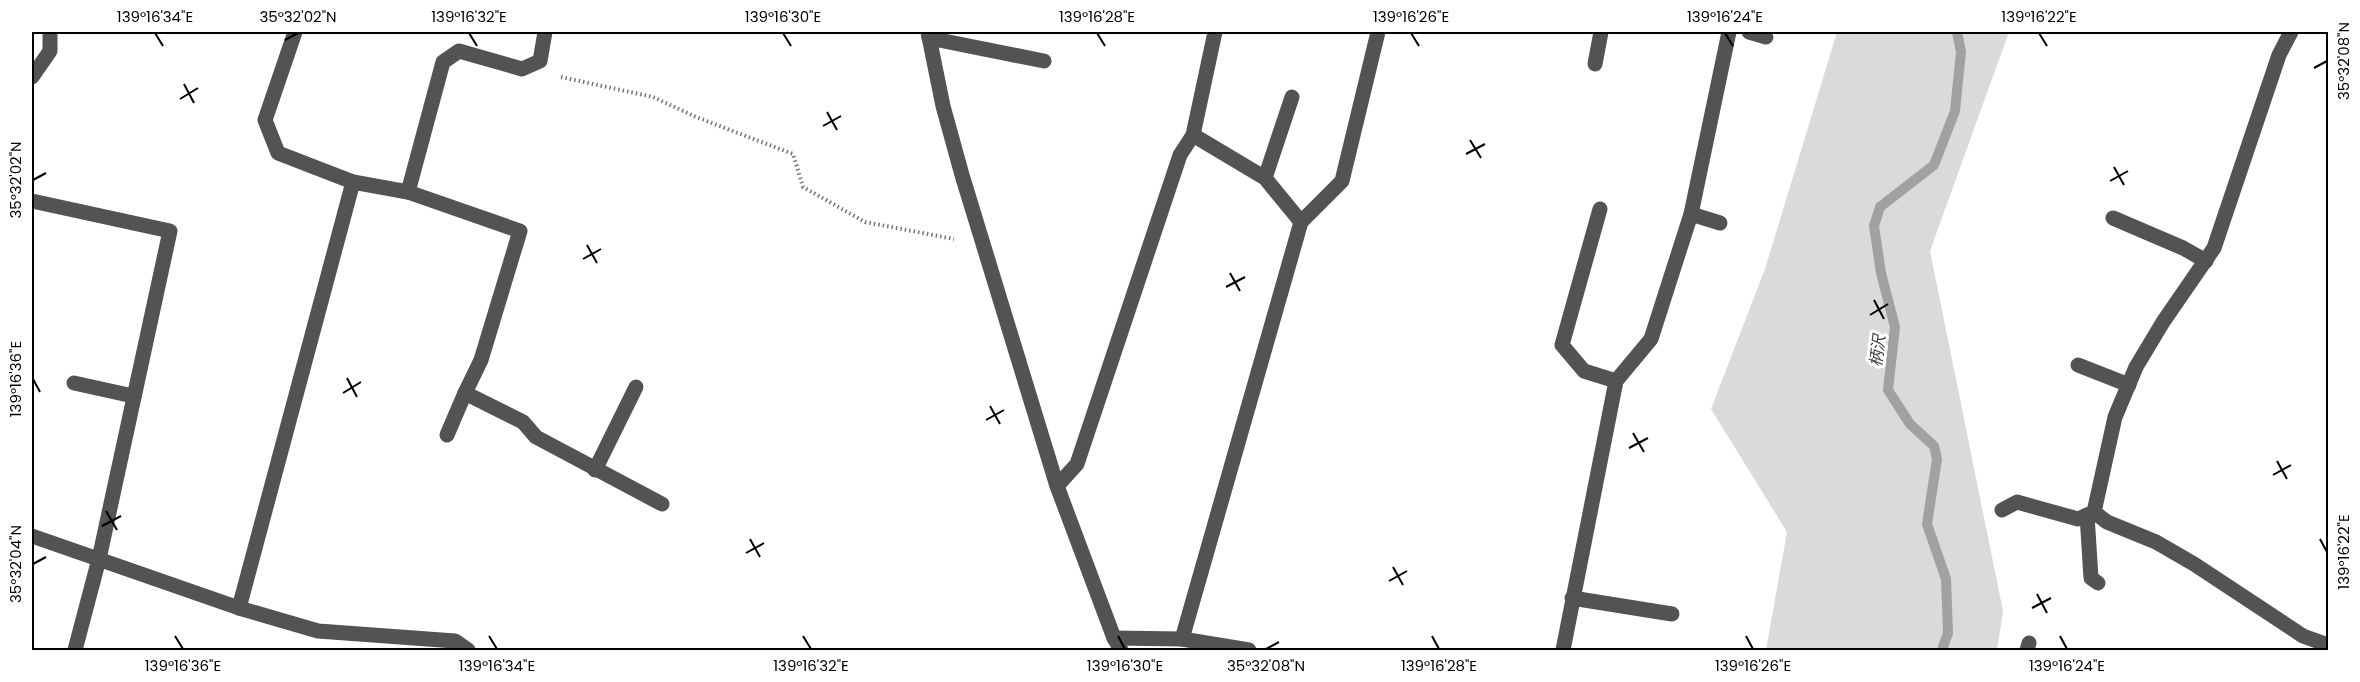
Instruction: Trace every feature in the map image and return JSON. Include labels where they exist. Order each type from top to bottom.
[{"type":"street","points":[[32,77],[50,51],[50,32]]},
{"type":"street","points":[[295,32],[265,120],[278,153],[353,182],[408,192],[520,231],[481,360],[447,435]]},
{"type":"street","points":[[408,192],[442,62],[459,51],[522,69],[540,61],[545,32]]},
{"type":"street","points":[[1057,486],[1077,465],[1180,155],[1193,135],[1215,32]]},
{"type":"street","points":[[1182,639],[1301,222],[1342,181],[1378,32]]},
{"type":"street","points":[[1595,64],[1601,32]]},
{"type":"street","points":[[1563,651],[1616,381],[1651,339],[1691,214],[1729,32]]},
{"type":"street","points":[[1749,32],[1766,37]]},
{"type":"street","points":[[2098,583],[2091,578],[2090,513],[2115,417],[2136,367],[2163,322],[2214,248],[2279,55],[2291,32]]},
{"type":"street","points":[[1044,61],[928,35],[943,106],[1057,486],[1118,644],[1182,639],[1249,651]]},
{"type":"street","points":[[1265,178],[1292,97]]},
{"type":"street","points":[[1193,135],[1265,178],[1301,222]]},
{"type":"street","points":[[239,608],[353,182]]},
{"type":"street","points":[[32,201],[170,231],[99,559],[75,651]]},
{"type":"street","points":[[1600,209],[1562,345],[1584,371],[1616,381]]},
{"type":"street","points":[[1691,214],[1720,223]]},
{"type":"street","points":[[2113,218],[2183,248],[2205,261]]},
{"type":"street","points":[[2078,365],[2129,385]]},
{"type":"street","points":[[74,383],[133,396]]},
{"type":"street","points":[[595,470],[636,387]]},
{"type":"street","points":[[465,393],[523,422],[536,437],[662,504]]},
{"type":"street","points":[[2002,510],[2017,502],[2078,519],[2090,513]]},
{"type":"street","points":[[2090,513],[2156,542],[2194,564],[2303,636],[2328,645]]},
{"type":"street","points":[[32,536],[239,608],[318,631],[455,641],[468,651]]},
{"type":"street","points":[[1572,598],[1672,614]]},
{"type":"path","points":[[534,64],[543,73],[653,97],[696,117],[793,154],[803,187],[865,222],[964,241],[981,233]]},
{"type":"shaded area","points":[[1837,32],[2009,32],[1930,251],[2003,611],[1997,650],[1766,650],[1787,532],[1711,409],[1765,269]]},
{"type":"waterway","name":"柄沢","points":[[1942,650],[1948,633],[1946,579],[1927,524],[1937,459],[1934,446],[1910,424],[1888,390],[1895,327],[1881,273],[1874,226],[1880,207],[1934,165],[1955,111],[1961,52],[1957,32]]}]
